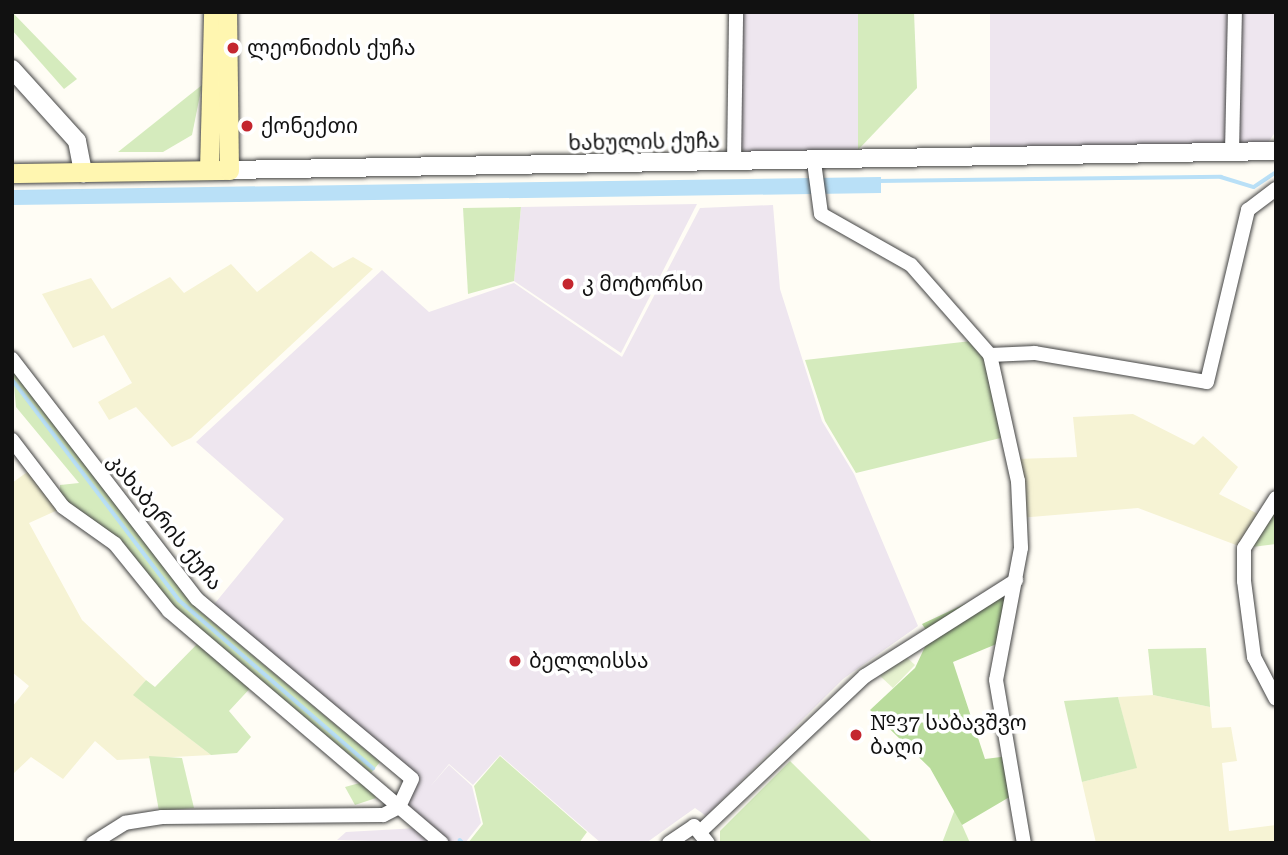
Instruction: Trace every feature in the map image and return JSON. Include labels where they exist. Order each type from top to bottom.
[{"type":"main road","points":[[209,170],[213,12]]},
{"type":"main road","points":[[227,12],[229,170]]},
{"type":"main road","name":"ხახულის ქუჩა","points":[[12,173],[229,170]]},
{"type":"street","points":[[734,163],[736,12]]},
{"type":"street","points":[[1232,152],[1235,12]]},
{"type":"street","points":[[12,69],[77,141],[83,173]]},
{"type":"street","name":"ხახულის ქუჩა","points":[[229,170],[814,162],[1232,152],[1274,148]]},
{"type":"street","points":[[814,162],[817,202],[821,214],[911,265],[990,355],[1018,481],[1016,579],[996,680],[1024,843]]},
{"type":"street","points":[[990,355],[1035,353],[1207,382],[1248,210],[1276,189]]},
{"type":"street","name":"კახაბერის ქუჩა","points":[[12,359],[197,599],[412,779],[399,807]]},
{"type":"street","points":[[12,440],[63,507],[115,544],[169,611],[442,843]]},
{"type":"street","points":[[1276,498],[1244,548],[1244,580],[1254,657],[1276,699]]},
{"type":"street","points":[[669,843],[685,829],[705,836],[865,676],[1016,579]]},
{"type":"street","points":[[93,843],[125,823],[162,817],[383,815],[399,807]]},
{"type":"shaded area","points":[[736,12],[858,12],[858,150],[745,152],[734,138]]},
{"type":"shaded area","points":[[990,12],[1230,12],[1227,145],[990,149]]},
{"type":"shaded area","points":[[1240,12],[1276,12],[1276,131],[1267,144],[1237,145]]},
{"type":"shaded area","points":[[697,204],[621,353],[514,281],[521,207]]},
{"type":"shaded area","points":[[773,205],[780,289],[822,421],[854,474],[918,626],[843,679],[706,816],[695,808],[646,843],[601,843],[500,755],[473,785],[449,764],[429,788],[449,765],[472,786],[481,823],[465,843],[444,843],[401,807],[415,780],[211,608],[284,519],[196,442],[382,270],[429,312],[514,283],[622,357],[700,208]]},
{"type":"shaded area","points":[[311,251],[333,268],[353,257],[373,269],[191,438],[172,447],[136,407],[109,420],[98,402],[132,383],[104,335],[73,348],[42,294],[91,278],[112,309],[170,277],[184,293],[231,264],[257,292]]},
{"type":"shaded area","points":[[1133,414],[1194,445],[1203,436],[1238,467],[1219,494],[1260,515],[1244,548],[1138,508],[1019,518],[1013,459],[1077,457],[1073,417]]},
{"type":"shaded area","points":[[30,470],[60,509],[29,523],[82,620],[146,680],[134,695],[211,755],[117,760],[95,741],[63,779],[31,757],[12,775],[12,707],[29,686],[12,672],[12,483]]},
{"type":"shaded area","points":[[1153,695],[1210,707],[1212,728],[1231,727],[1237,761],[1222,763],[1229,831],[1276,825],[1276,843],[1096,843],[1082,782],[1136,768],[1118,697]]},
{"type":"shaded area","points":[[418,828],[439,843],[337,840],[346,832]]},
{"type":"green space","points":[[12,12],[77,79],[64,89],[12,30]]},
{"type":"green space","points":[[858,12],[914,12],[917,88],[858,150]]},
{"type":"green space","points":[[202,85],[192,135],[163,152],[118,152]]},
{"type":"green space","points":[[521,207],[514,281],[468,294],[463,208]]},
{"type":"green space","points":[[980,340],[1009,436],[856,473],[825,421],[805,360]]},
{"type":"green space","points":[[12,365],[197,609],[380,762],[371,773],[170,606],[123,542],[60,496],[60,485],[79,483],[16,407]]},
{"type":"green space","points":[[1276,498],[1276,544],[1244,548]]},
{"type":"green space","points":[[1016,580],[999,643],[953,662],[985,759],[1009,756],[1018,792],[962,825],[930,768],[870,710],[915,668],[930,636],[922,624]]},
{"type":"green space","points":[[201,640],[255,683],[229,711],[251,737],[237,753],[211,755],[133,695],[146,680],[155,687]]},
{"type":"green space","points":[[1206,648],[1210,707],[1153,695],[1148,649]]},
{"type":"green space","points":[[902,653],[915,665],[893,688],[880,676]]},
{"type":"green space","points":[[1118,697],[1137,768],[1082,782],[1064,701]]},
{"type":"green space","points":[[149,756],[182,758],[194,808],[159,811]]},
{"type":"green space","points":[[500,756],[587,832],[579,843],[468,843],[483,824],[474,786]]},
{"type":"green space","points":[[790,761],[873,843],[720,843],[720,831]]},
{"type":"green space","points":[[367,781],[376,798],[355,805],[345,787]]},
{"type":"green space","points":[[955,809],[970,843],[942,843]]},
{"type":"water","points":[[881,177],[881,193],[12,205],[12,190]]},
{"type":"waterway","points":[[878,181],[1221,177],[1254,187],[1276,172]]},
{"type":"waterway","points":[[12,379],[179,600],[373,768]]},
{"type":"waterway","points":[[460,840],[463,843]]},
{"type":"place","name":"ლეონიძის ქუჩა","points":[[233,48]]},
{"type":"place","name":"ქონექთი","points":[[247,126]]},
{"type":"place","name":"კ მოტორსი","points":[[568,284]]},
{"type":"place","name":"ბელლისსა","points":[[515,661]]},
{"type":"place","name":"№37 საბავშვო ბაღი","points":[[856,735]]}]
